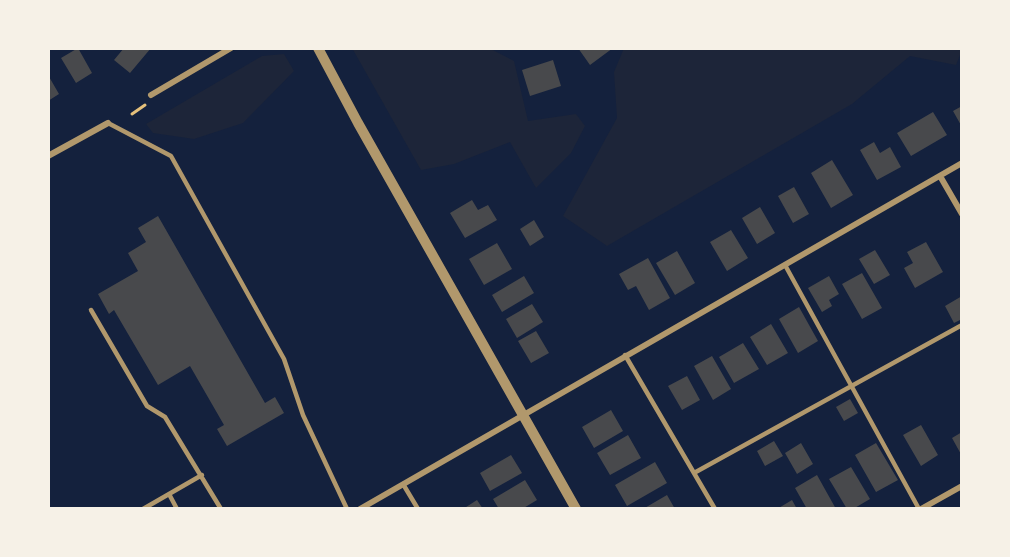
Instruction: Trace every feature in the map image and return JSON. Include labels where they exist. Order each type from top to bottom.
[{"type":"street","points":[[152,97],[231,48]]},
{"type":"street","points":[[318,48],[576,509]]},
{"type":"street","points":[[48,156],[108,123]]},
{"type":"street","points":[[360,509],[962,163]]},
{"type":"street","points":[[940,176],[962,214]]},
{"type":"street","points":[[920,509],[962,486]]},
{"type":"lane","points":[[108,123],[171,156],[285,359],[303,416],[347,509]]},
{"type":"lane","points":[[785,264],[920,509]]},
{"type":"lane","points":[[92,310],[147,406],[165,417],[221,509]]},
{"type":"lane","points":[[694,473],[962,325]]},
{"type":"lane","points":[[626,355],[715,509]]},
{"type":"lane","points":[[143,509],[202,475]]},
{"type":"lane","points":[[403,484],[418,509]]},
{"type":"lane","points":[[169,494],[177,509]]},
{"type":"path","points":[[132,114],[152,97]]},
{"type":"shaded area","points":[[352,48],[489,48],[514,61],[528,121],[576,114],[585,126],[571,153],[536,188],[510,142],[454,164],[421,170]]},
{"type":"shaded area","points":[[624,48],[962,48],[962,50],[956,65],[910,56],[852,104],[607,246],[563,216],[617,118],[614,72]]},
{"type":"shaded area","points":[[284,54],[294,71],[243,123],[194,139],[153,133],[146,124],[262,56]]},
{"type":"building","points":[[78,48],[92,73],[76,83],[61,58]]},
{"type":"building","points":[[124,48],[151,48],[130,73],[114,60]]},
{"type":"building","points":[[578,48],[613,48],[590,65]]},
{"type":"building","points":[[553,60],[561,86],[530,96],[522,70]]},
{"type":"building","points":[[48,75],[59,94],[48,101]]},
{"type":"building","points":[[962,106],[962,127],[953,111]]},
{"type":"building","points":[[933,112],[947,135],[911,156],[897,133]]},
{"type":"building","points":[[874,142],[880,153],[890,147],[901,167],[877,180],[860,150]]},
{"type":"building","points":[[832,160],[853,195],[831,208],[811,173]]},
{"type":"building","points":[[794,187],[809,214],[793,223],[778,196]]},
{"type":"building","points":[[472,200],[478,210],[488,205],[497,220],[465,238],[450,213]]},
{"type":"building","points":[[760,207],[775,233],[757,244],[742,218]]},
{"type":"building","points":[[158,216],[265,403],[275,397],[284,413],[227,446],[217,429],[224,425],[190,366],[158,385],[114,310],[109,314],[98,294],[138,271],[128,253],[146,242],[138,228]]},
{"type":"building","points":[[534,220],[544,237],[530,246],[520,229]]},
{"type":"building","points":[[731,230],[748,258],[727,271],[710,242]]},
{"type":"building","points":[[926,242],[943,272],[915,288],[904,268],[913,263],[907,252]]},
{"type":"building","points":[[497,243],[512,269],[484,285],[469,259]]},
{"type":"building","points":[[875,250],[890,275],[874,284],[859,259]]},
{"type":"building","points":[[677,251],[695,283],[675,295],[656,263]]},
{"type":"building","points":[[648,258],[670,298],[649,310],[636,286],[628,290],[619,274]]},
{"type":"building","points":[[862,273],[882,308],[862,319],[842,284]]},
{"type":"building","points":[[524,276],[534,293],[502,312],[492,295]]},
{"type":"building","points":[[829,276],[839,294],[829,300],[832,306],[822,312],[808,288]]},
{"type":"building","points":[[962,296],[962,319],[954,323],[945,306]]},
{"type":"building","points":[[532,304],[543,322],[517,338],[506,319]]},
{"type":"building","points":[[799,307],[818,341],[798,353],[779,319]]},
{"type":"building","points":[[771,324],[788,353],[767,365],[750,337]]},
{"type":"building","points":[[536,331],[549,353],[531,363],[518,341]]},
{"type":"building","points":[[743,343],[759,369],[734,383],[719,357]]},
{"type":"building","points":[[712,356],[731,389],[713,400],[694,366]]},
{"type":"building","points":[[687,376],[700,400],[682,410],[668,386]]},
{"type":"building","points":[[850,399],[858,413],[844,421],[836,407]]},
{"type":"building","points":[[611,410],[623,431],[594,448],[582,427]]},
{"type":"building","points":[[921,425],[938,455],[921,466],[903,435]]},
{"type":"building","points":[[962,432],[962,456],[952,438]]},
{"type":"building","points":[[628,435],[641,458],[610,475],[597,453]]},
{"type":"building","points":[[774,441],[783,456],[765,466],[757,451]]},
{"type":"building","points":[[801,443],[813,464],[797,474],[785,453]]},
{"type":"building","points":[[876,443],[898,480],[876,492],[855,455]]},
{"type":"building","points":[[511,455],[522,473],[490,491],[480,473]]},
{"type":"building","points":[[655,462],[667,483],[627,506],[615,485]]},
{"type":"building","points":[[851,467],[870,499],[853,509],[847,509],[829,479]]},
{"type":"building","points":[[817,475],[836,509],[807,509],[795,488]]},
{"type":"building","points":[[525,480],[537,500],[522,509],[499,509],[493,499]]},
{"type":"building","points":[[667,495],[675,509],[643,509]]},
{"type":"building","points":[[477,500],[483,509],[463,509]]},
{"type":"building","points":[[792,500],[797,509],[777,509]]}]
